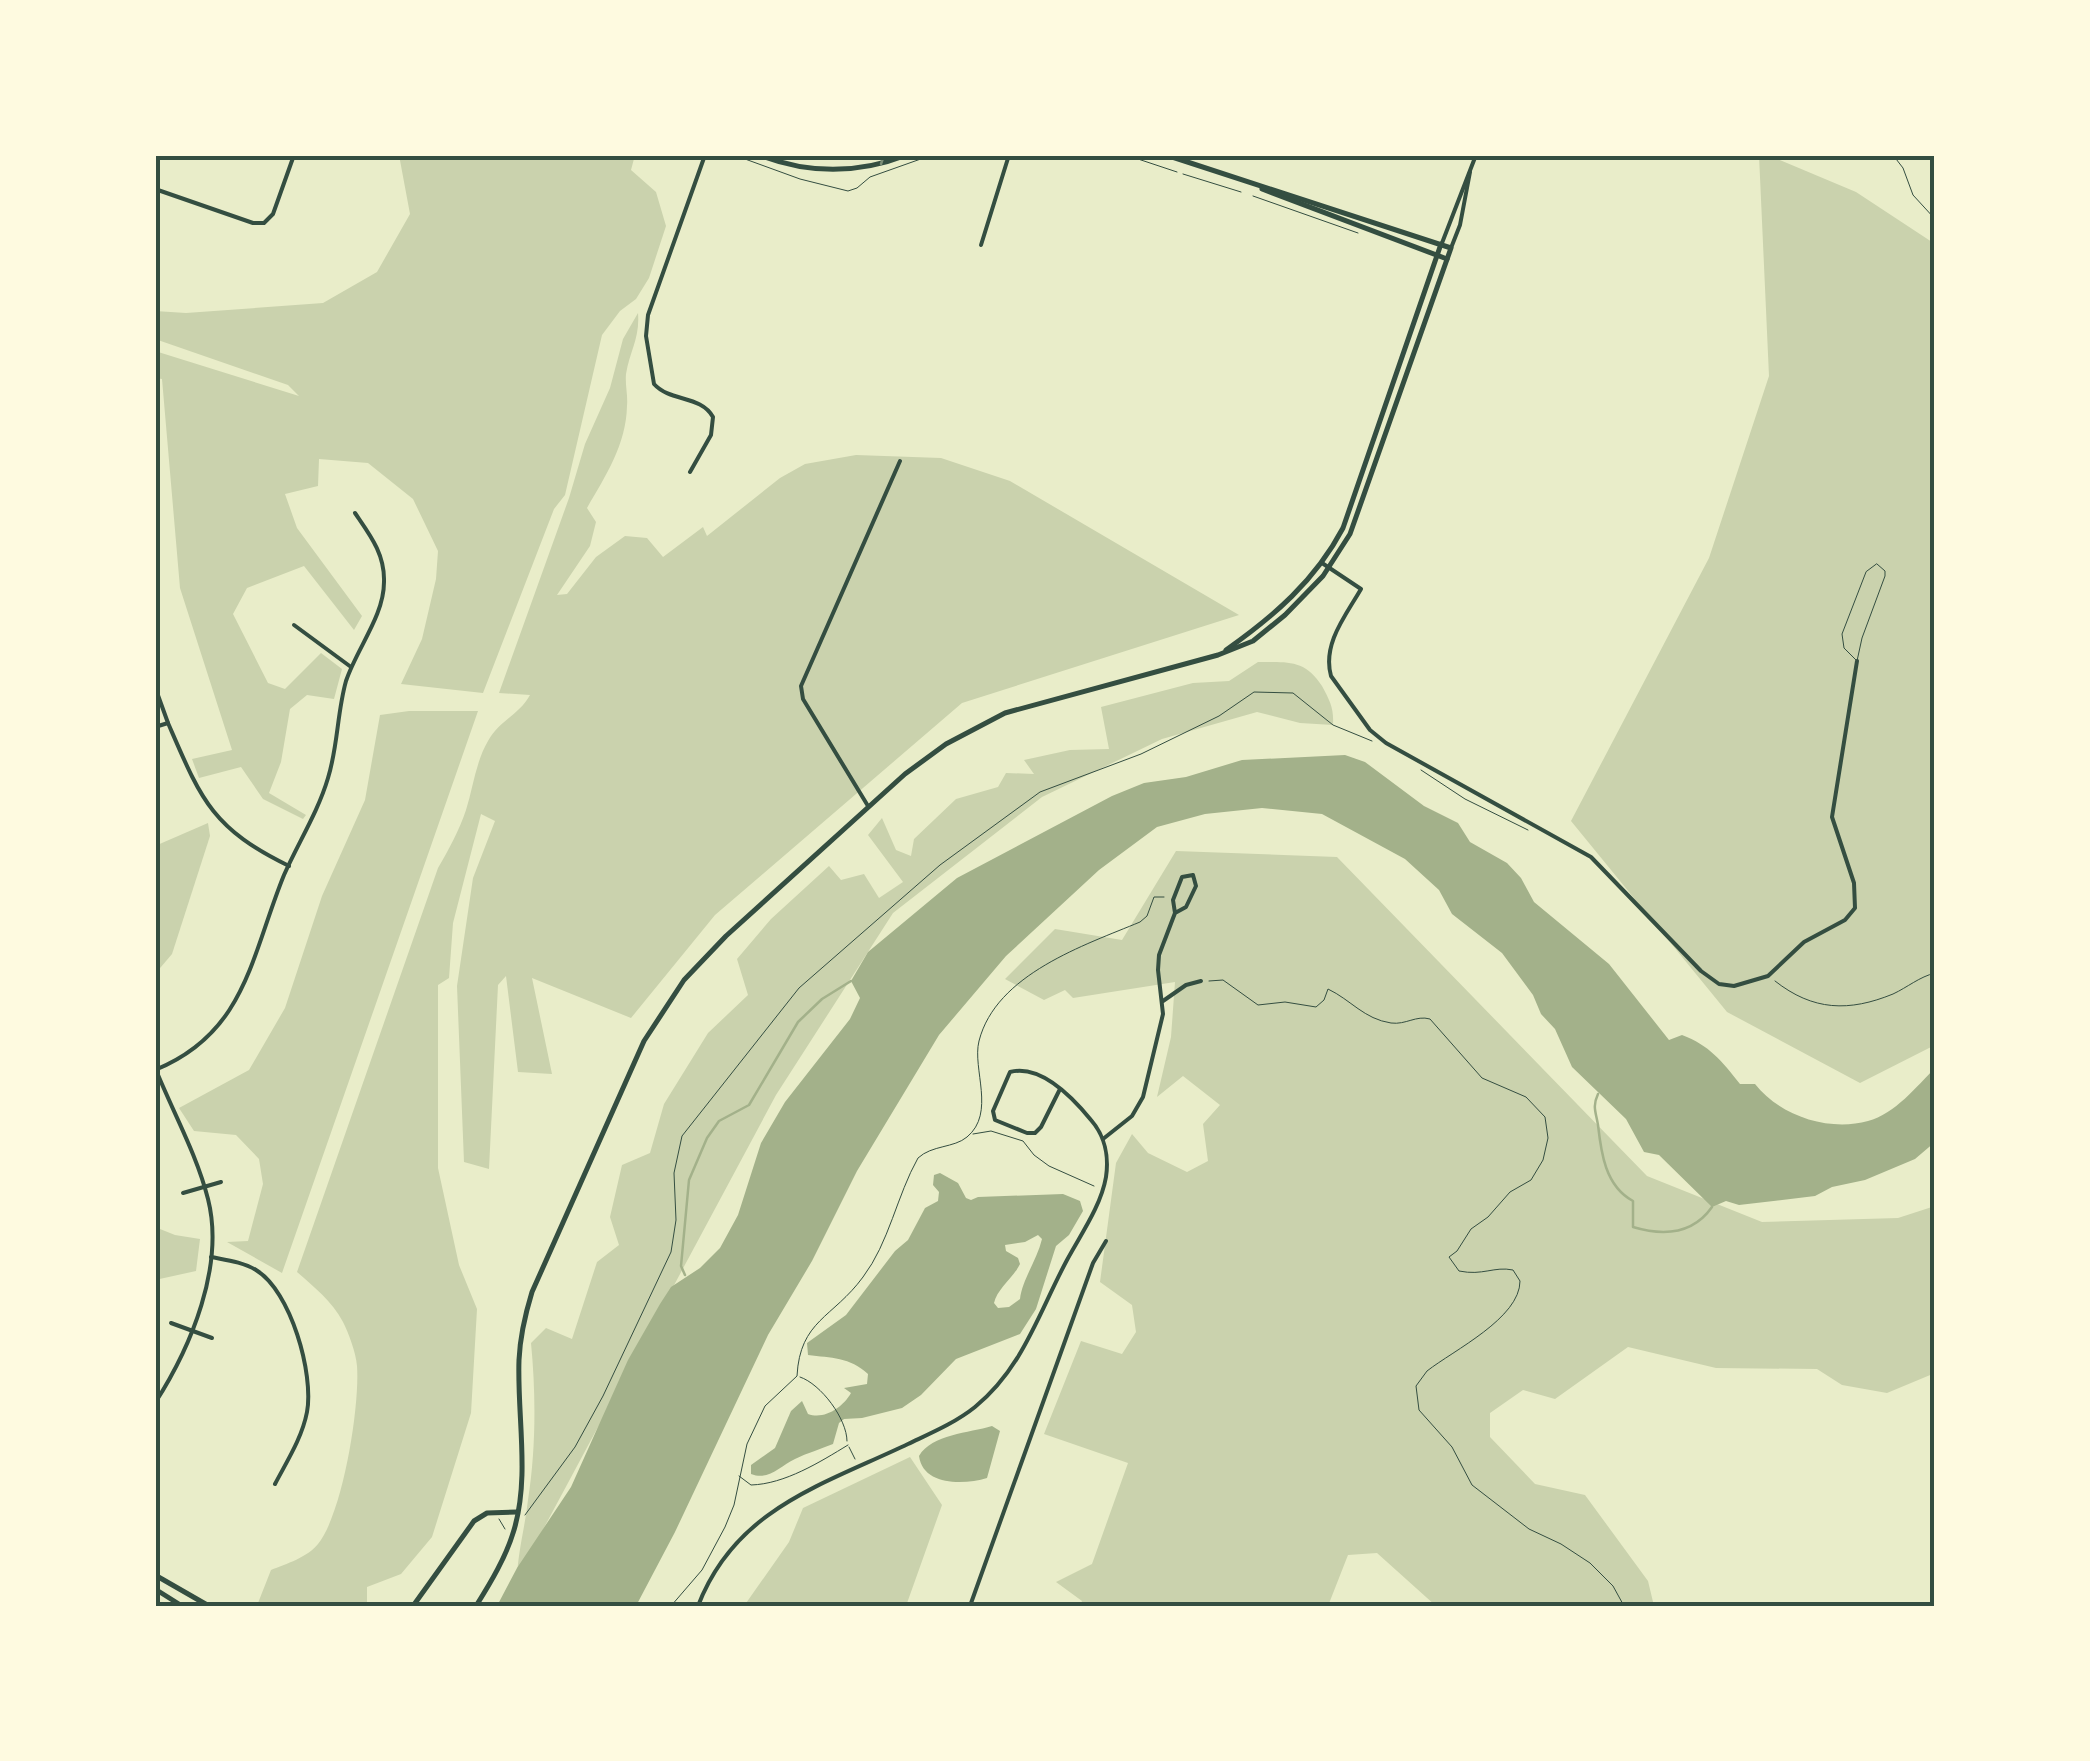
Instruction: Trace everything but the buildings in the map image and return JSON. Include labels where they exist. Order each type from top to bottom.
[{"type":"main road","points":[[759,155],[791,166],[825,170],[881,164],[907,155]]},
{"type":"main road","points":[[1166,155],[1447,259]]},
{"type":"main road","points":[[476,1606],[498,1568],[517,1512],[521,1472],[519,1363],[524,1320],[542,1268],[635,1060],[663,1010],[696,966],[868,807],[946,744],[1005,713],[1218,656],[1253,641],[1286,616],[1329,568],[1355,522],[1451,248],[1250,184]]},
{"type":"main road","points":[[1218,656],[1284,607],[1322,563],[1349,516],[1442,244]]},
{"type":"main road","points":[[413,1606],[478,1517],[517,1512]]},
{"type":"main road","points":[[155,1575],[209,1606]]},
{"type":"main road","points":[[155,1589],[182,1606]]},
{"type":"street","points":[[155,189],[252,223],[264,223],[273,214],[294,155]]},
{"type":"street","points":[[690,472],[711,434],[714,417],[706,406],[664,393],[654,384],[646,324],[705,155]]},
{"type":"street","points":[[981,245],[1009,155]]},
{"type":"street","points":[[1451,248],[1476,155]]},
{"type":"street","points":[[1442,244],[1470,172]]},
{"type":"street","points":[[868,807],[803,699],[801,686],[900,461]]},
{"type":"street","points":[[155,1403],[192,1330],[211,1257],[212,1218],[204,1186],[155,1070],[199,1046],[234,1005],[328,778],[341,699],[351,667],[378,611],[384,583],[378,549],[355,513]]},
{"type":"street","points":[[1322,563],[1361,589],[1330,647],[1328,665],[1340,688],[1375,734],[1414,761],[1591,857],[1688,960],[1719,984],[1734,986],[1768,976],[1804,942],[1845,920],[1854,908],[1854,883],[1832,818],[1857,661]]},
{"type":"street","points":[[294,625],[351,667]]},
{"type":"street","points":[[155,687],[195,786],[214,815],[243,842],[289,866]]},
{"type":"street","points":[[155,728],[168,723]]},
{"type":"street","points":[[1103,1140],[1127,1122],[1140,1104],[1161,1025],[1163,1001],[1158,964],[1175,913],[1172,901],[1184,875],[1192,874],[1197,883],[1188,905],[1175,913]]},
{"type":"street","points":[[1163,1001],[1191,983],[1201,982]]},
{"type":"street","points":[[698,1606],[722,1558],[757,1521],[790,1500],[959,1419],[993,1391],[1012,1368],[1036,1330],[1102,1190],[1107,1166],[1103,1140],[1090,1118],[1060,1089],[1031,1072],[1012,1070],[1006,1077],[993,1117],[1000,1124],[1035,1134],[1060,1089]]},
{"type":"street","points":[[183,1193],[221,1182]]},
{"type":"street","points":[[970,1606],[1092,1263],[1106,1241]]},
{"type":"street","points":[[211,1257],[244,1264],[266,1278],[304,1353],[308,1382],[306,1414],[275,1484]]},
{"type":"street","points":[[171,1322],[212,1338]]},
{"type":"lane","points":[[1877,564],[1885,576],[1857,661],[1842,644],[1842,634],[1866,572],[1877,564]]},
{"type":"path","points":[[1126,155],[1177,172]]},
{"type":"path","points":[[1893,155],[1904,170],[1913,195],[1935,220]]},
{"type":"path","points":[[1183,174],[1241,192]]},
{"type":"path","points":[[1253,196],[1368,236]]},
{"type":"path","points":[[1935,229],[1930,245],[1935,276]]},
{"type":"path","points":[[523,1519],[574,1447],[671,1252],[676,1220],[674,1173],[682,1136],[799,988],[940,866],[1040,792],[1140,754],[1219,716],[1254,692],[1293,693],[1334,724],[1377,743]]},
{"type":"path","points":[[1414,766],[1465,799],[1535,831]]},
{"type":"path","points":[[671,1606],[706,1565],[732,1510],[746,1444],[765,1406],[797,1376],[802,1342],[866,1273],[918,1158],[970,1134],[983,1098],[978,1043],[1000,1004],[1046,963],[1144,920],[1156,896],[1172,901]]},
{"type":"path","points":[[1768,976],[1794,995],[1842,1008],[1894,993],[1935,972]]},
{"type":"path","points":[[1201,982],[1223,980],[1250,1002],[1262,1006],[1285,1002],[1316,1007],[1324,1000],[1328,988],[1358,1011],[1379,1020],[1400,1024],[1420,1017],[1430,1019],[1482,1078],[1524,1095],[1545,1117],[1548,1142],[1540,1168],[1528,1183],[1510,1192],[1488,1217],[1470,1229],[1450,1257],[1459,1271],[1478,1274],[1513,1270],[1520,1281],[1518,1297],[1500,1319],[1427,1371],[1418,1382],[1416,1398],[1424,1418],[1452,1447],[1472,1485],[1529,1529],[1590,1563],[1613,1586],[1624,1606]]},
{"type":"path","points":[[970,1134],[991,1130],[1024,1141],[1049,1166],[1099,1188]]},
{"type":"path","points":[[797,1376],[810,1381],[845,1425],[848,1445],[860,1468]]},
{"type":"path","points":[[738,1476],[751,1485],[771,1482],[810,1467],[848,1445]]},
{"type":"path","points":[[494,1518],[505,1529]]},
{"type":"shaded area","points":[[399,155],[635,155],[631,170],[656,192],[666,226],[649,278],[636,299],[620,311],[602,335],[565,495],[554,509],[483,693],[401,684],[422,639],[436,579],[438,551],[413,499],[368,463],[319,459],[318,486],[285,494],[297,528],[362,616],[354,630],[304,566],[247,588],[233,614],[268,683],[285,689],[321,653],[342,669],[334,699],[307,695],[290,709],[281,762],[269,793],[306,815],[303,819],[263,799],[241,767],[199,778],[192,759],[232,750],[180,588],[162,379],[155,378],[155,351],[299,396],[288,385],[155,339],[155,311],[186,313],[323,303],[377,272],[410,214]]},
{"type":"shaded area","points":[[1759,155],[1768,155],[1856,192],[1935,244],[1935,1045],[1860,1083],[1727,1012],[1571,821],[1709,558],[1769,376]]},
{"type":"shaded area","points":[[638,313],[626,374],[623,434],[587,508],[596,522],[590,546],[557,595],[567,594],[596,557],[625,536],[647,538],[663,557],[703,527],[707,536],[780,478],[805,464],[856,455],[941,458],[1010,481],[1239,615],[962,703],[715,915],[631,1018],[532,978],[552,1074],[518,1072],[506,976],[498,985],[489,1169],[464,1162],[457,986],[473,878],[495,821],[481,814],[453,923],[449,978],[438,985],[438,1168],[459,1265],[477,1309],[471,1413],[432,1537],[401,1574],[367,1587],[367,1606],[263,1606],[258,1603],[271,1570],[309,1553],[327,1529],[342,1485],[356,1406],[356,1361],[345,1327],[328,1301],[297,1272],[438,868],[466,810],[480,757],[493,734],[530,695],[499,693],[585,444],[610,388],[623,339]]},
{"type":"shaded area","points":[[1258,662],[1287,662],[1309,671],[1329,700],[1333,725],[1300,723],[1257,712],[1162,739],[1042,797],[893,913],[776,1095],[517,1578],[534,1441],[531,1343],[546,1328],[572,1339],[597,1262],[619,1245],[610,1217],[622,1165],[650,1153],[664,1104],[708,1033],[748,995],[737,959],[771,919],[829,866],[841,880],[864,874],[879,898],[903,882],[868,835],[882,818],[896,850],[911,856],[914,839],[956,799],[998,787],[1006,773],[1034,774],[1024,760],[1070,750],[1109,749],[1101,707],[1193,683],[1229,681]]},
{"type":"shaded area","points":[[478,711],[282,1273],[227,1242],[248,1241],[263,1184],[259,1159],[236,1135],[194,1131],[179,1108],[249,1070],[285,1008],[322,896],[365,800],[380,715]]},
{"type":"shaded area","points":[[1345,755],[1365,762],[1424,806],[1458,823],[1470,842],[1507,863],[1534,902],[1609,964],[1669,1040],[1682,1035],[1700,1044],[1740,1084],[1755,1084],[1791,1113],[1822,1123],[1868,1121],[1896,1106],[1935,1068],[1935,1142],[1915,1159],[1815,1196],[1739,1205],[1726,1201],[1712,1207],[1659,1155],[1644,1152],[1626,1119],[1572,1067],[1555,1029],[1502,953],[1452,914],[1439,890],[1405,859],[1322,814],[1262,808],[1205,814],[1157,827],[1099,870],[1006,956],[939,1035],[857,1171],[812,1261],[768,1335],[636,1606],[497,1606],[517,1568],[571,1487],[628,1360],[660,1304],[671,1287],[700,1268],[720,1248],[738,1215],[761,1143],[785,1102],[850,1019],[860,998],[851,981],[868,952],[957,878],[1112,796],[1144,783],[1186,777],[1242,760]]},
{"type":"shaded area","points":[[208,823],[210,836],[172,954],[155,974],[155,846]]},
{"type":"shaded area","points":[[1176,851],[1337,857],[1647,1176],[1762,1222],[1898,1218],[1935,1206],[1935,1373],[1887,1393],[1842,1385],[1817,1369],[1716,1368],[1628,1347],[1555,1399],[1523,1390],[1490,1413],[1490,1437],[1535,1484],[1585,1495],[1648,1581],[1654,1606],[1436,1606],[1377,1553],[1348,1555],[1328,1606],[1080,1606],[1082,1601],[1056,1582],[1092,1564],[1128,1463],[1044,1434],[1081,1341],[1122,1354],[1136,1332],[1132,1305],[1100,1282],[1116,1163],[1132,1134],[1148,1153],[1187,1172],[1208,1161],[1203,1124],[1220,1105],[1183,1076],[1157,1097],[1171,1037],[1175,982],[1073,998],[1065,990],[1044,1000],[1005,979],[1055,929],[1122,940]]},
{"type":"shaded area","points":[[940,1173],[958,1183],[971,1200],[1063,1194],[1080,1201],[1083,1211],[1069,1235],[1056,1246],[1036,1309],[1020,1334],[956,1359],[921,1395],[902,1408],[844,1419],[833,1444],[769,1474],[751,1474],[751,1465],[775,1448],[791,1411],[802,1401],[808,1414],[827,1414],[851,1393],[844,1388],[867,1384],[868,1374],[861,1368],[840,1359],[808,1355],[807,1343],[846,1315],[895,1251],[908,1240],[925,1208],[938,1201],[934,1175]],"holes":[[[1038,1235],[1042,1239],[1020,1299],[1009,1307],[998,1308],[996,1298],[1020,1264],[1005,1245]]]},
{"type":"shaded area","points":[[155,1227],[200,1239],[196,1271],[155,1280]]},
{"type":"shaded area","points":[[992,1426],[1000,1431],[987,1478],[946,1481],[922,1466],[919,1456],[933,1443]]},
{"type":"shaded area","points":[[910,1457],[942,1505],[906,1606],[744,1606],[789,1542],[803,1508]]},
{"type":"waterway","points":[[685,1275],[681,1266],[689,1180],[707,1138],[719,1121],[749,1105],[798,1022],[822,999],[851,981]]},
{"type":"waterway","points":[[1598,1094],[1595,1110],[1603,1157],[1616,1187],[1633,1201],[1633,1227],[1666,1232],[1687,1228],[1712,1207]]},
{"type":"railway","points":[[881,164],[884,155]]}]
